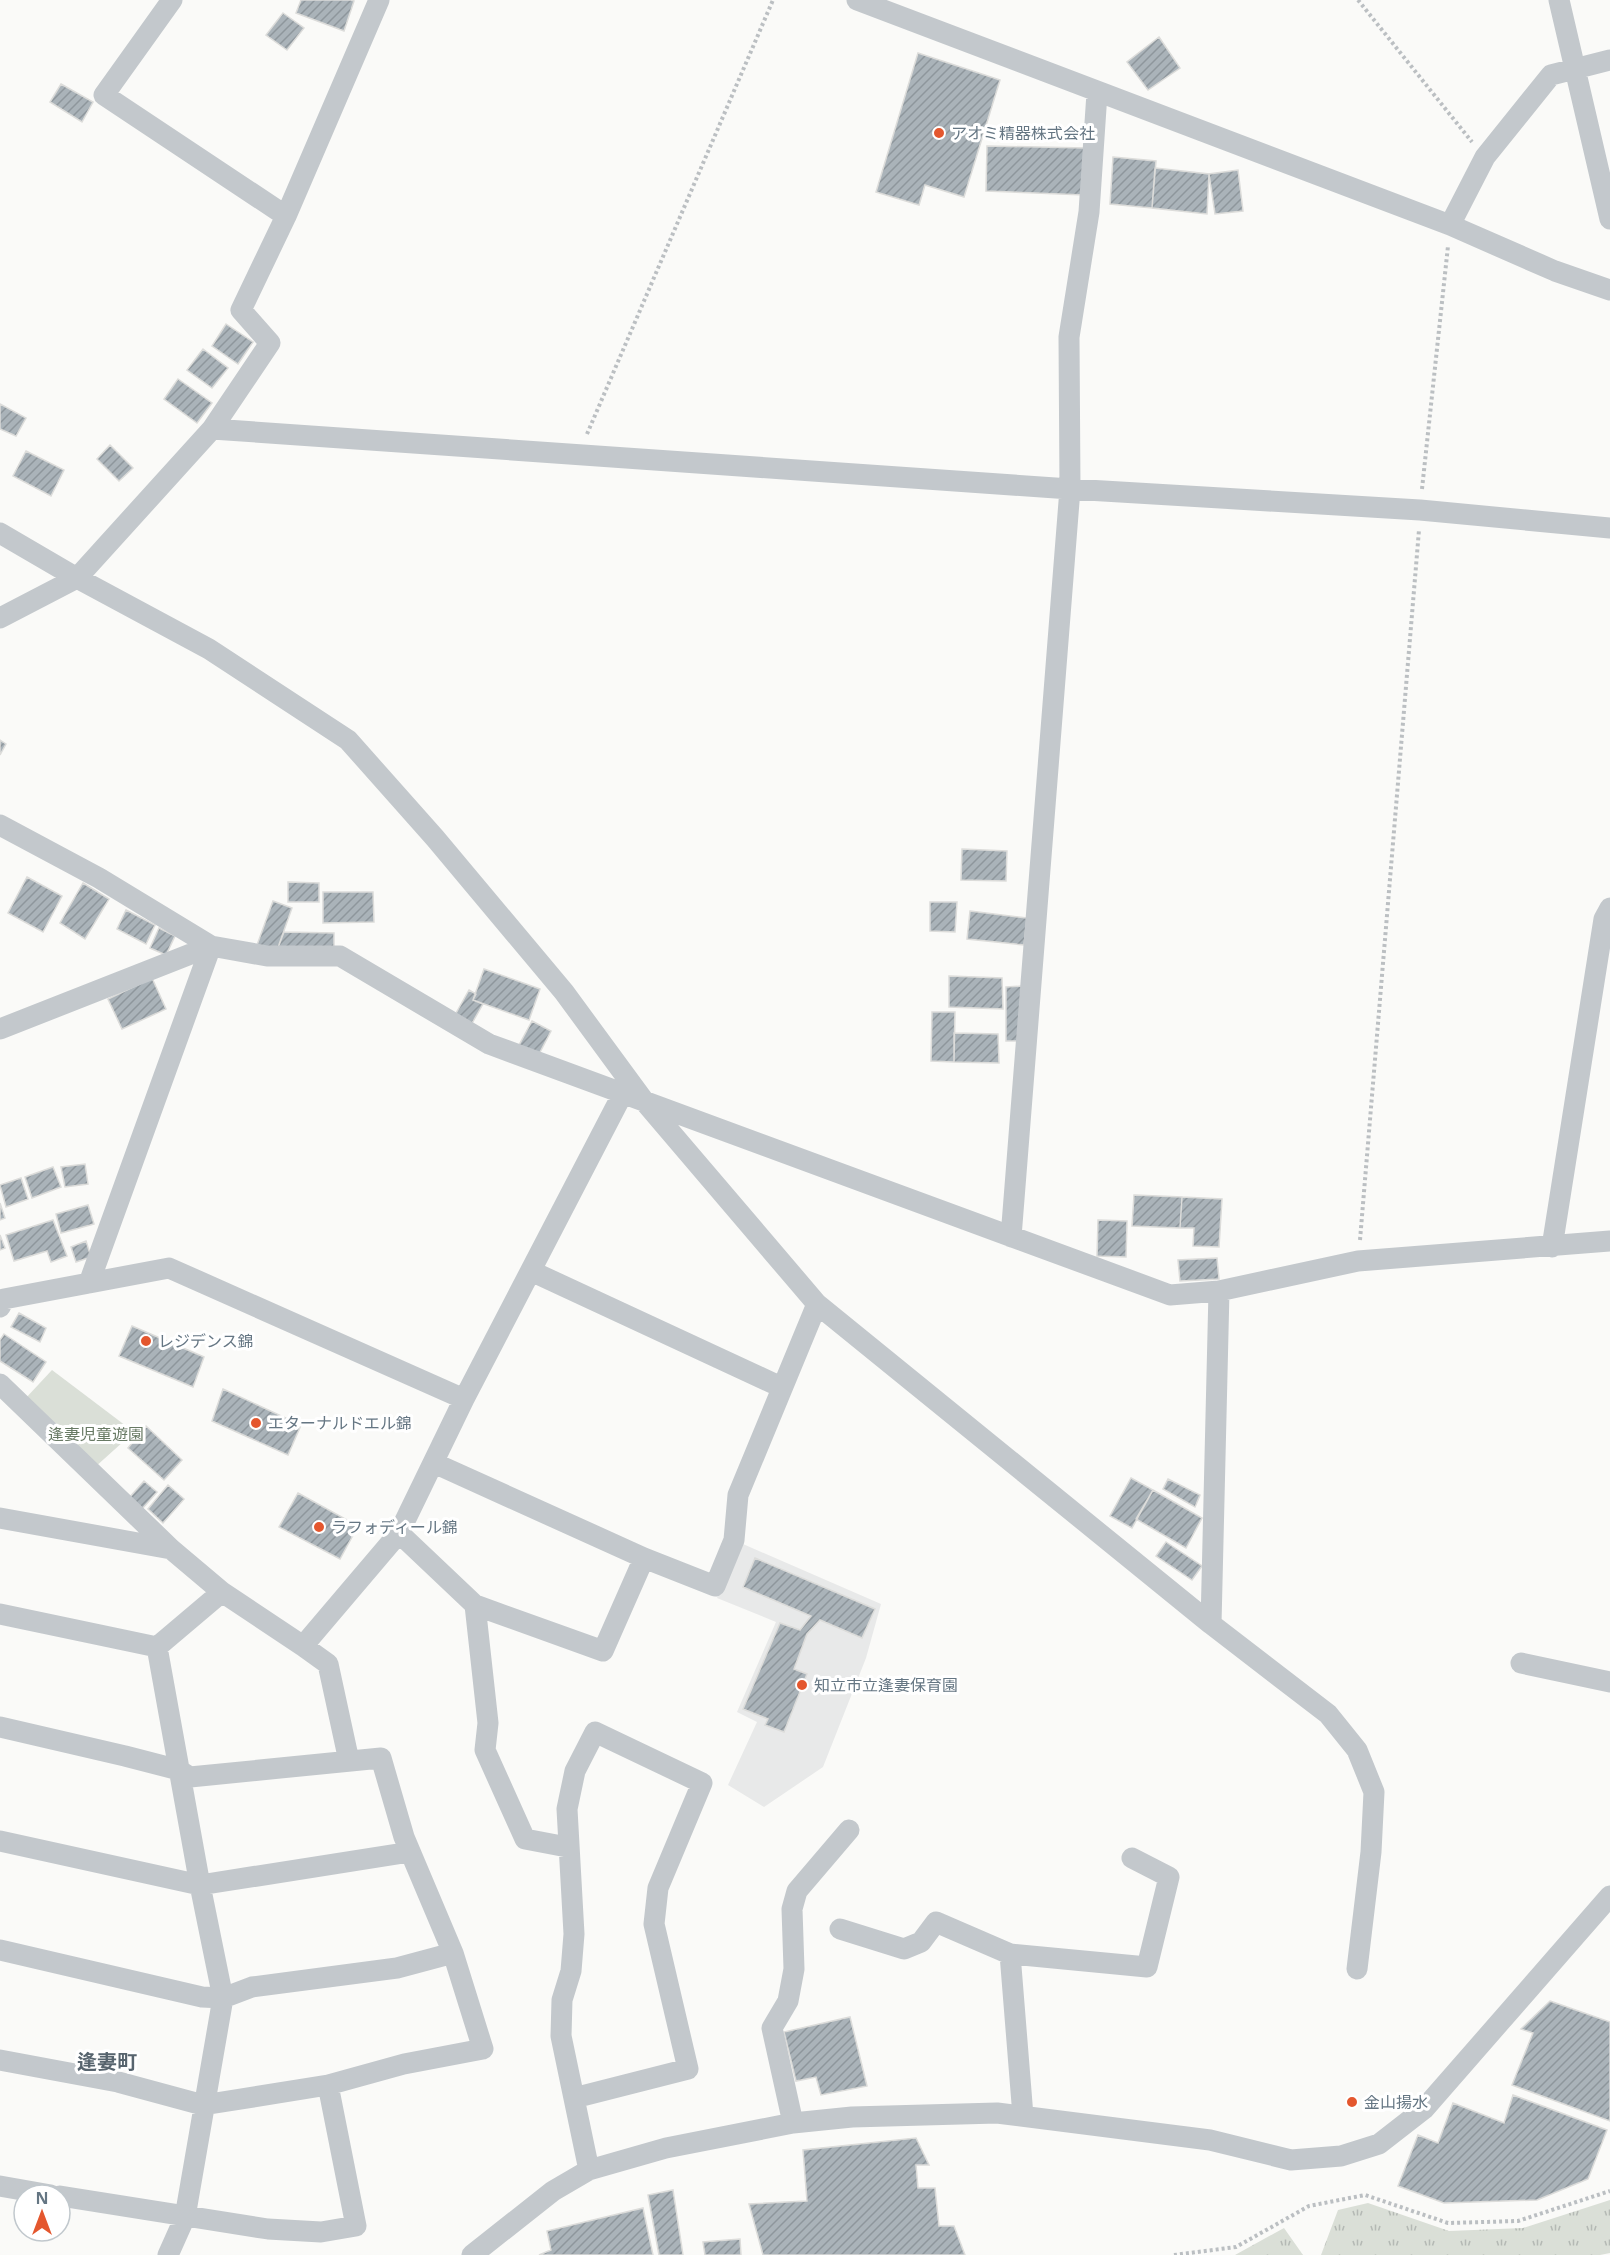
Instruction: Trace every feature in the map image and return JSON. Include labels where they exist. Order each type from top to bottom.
[{"type":"street","points":[[172,0],[104,95],[286,216]]},
{"type":"street","points":[[0,618],[77,578],[212,429],[270,343],[241,310],[286,216],[379,0]]},
{"type":"street","points":[[857,0],[1097,93],[1450,225],[1555,271],[1610,290]]},
{"type":"street","points":[[1559,0],[1610,219]]},
{"type":"street","points":[[1450,225],[1485,158],[1551,75],[1610,60]]},
{"type":"street","points":[[1011,1237],[1070,489],[1069,337],[1089,212],[1097,93]]},
{"type":"street","points":[[212,429],[1070,489],[1420,510],[1610,528]]},
{"type":"street","points":[[0,533],[209,650],[348,740],[435,838],[564,992],[644,1101],[817,1304],[1211,1624],[1328,1714],[1357,1750],[1374,1792],[1371,1852],[1357,1969]]},
{"type":"street","points":[[0,825],[99,878],[211,946],[267,956],[340,956],[489,1044],[1170,1295],[1219,1291],[1358,1262],[1610,1241]]},
{"type":"street","points":[[1552,1247],[1604,919],[1610,908]]},
{"type":"street","points":[[0,1029],[211,946]]},
{"type":"street","points":[[89,1283],[211,946]]},
{"type":"street","points":[[303,1646],[399,1533],[464,1399],[623,1094]]},
{"type":"street","points":[[1,1301],[169,1268],[464,1399]]},
{"type":"street","points":[[531,1271],[781,1386]]},
{"type":"street","points":[[1211,1624],[1219,1291]]},
{"type":"street","points":[[434,1462],[644,1558],[715,1586],[734,1540],[738,1495],[781,1386],[817,1304]]},
{"type":"street","points":[[0,1384],[171,1549],[222,1592],[328,1664],[349,1761]]},
{"type":"street","points":[[0,1518],[171,1549]]},
{"type":"street","points":[[399,1533],[475,1605],[603,1651],[644,1558]]},
{"type":"street","points":[[157,1647],[222,1592]]},
{"type":"street","points":[[475,1605],[487,1712],[485,1750],[525,1839],[567,1847]]},
{"type":"street","points":[[0,1614],[157,1647]]},
{"type":"street","points":[[157,1647],[223,1998],[185,2217],[168,2255]]},
{"type":"street","points":[[1521,1663],[1610,1682]]},
{"type":"street","points":[[0,1727],[179,1770],[190,1777],[381,1758],[410,1852],[453,1953],[483,2049],[404,2064],[328,2085],[203,2105],[117,2082],[0,2060]]},
{"type":"street","points":[[573,2098],[688,2070],[654,1924],[658,1888],[702,1783],[595,1732],[575,1771],[567,1809],[567,1847],[573,1934],[571,1971],[562,2000],[561,2036],[573,2098],[589,2170]]},
{"type":"street","points":[[793,2123],[772,2028],[788,2001],[794,1969],[792,1910],[797,1891],[849,1830]]},
{"type":"street","points":[[0,1841],[200,1885],[410,1852]]},
{"type":"street","points":[[840,1929],[904,1949],[921,1942],[936,1922],[1010,1954],[1147,1967],[1169,1877],[1131,1858]]},
{"type":"street","points":[[472,2255],[553,2191],[589,2170],[666,2148],[793,2123],[911,2115],[997,2114],[1210,2140],[1291,2160],[1341,2156],[1379,2144],[1424,2109],[1610,1896]]},
{"type":"street","points":[[0,1950],[202,1997],[223,1998],[252,1987],[397,1968],[453,1953]]},
{"type":"street","points":[[1010,1954],[1023,2116]]},
{"type":"street","points":[[72,2198],[268,2229],[321,2232],[356,2226],[328,2085]]},
{"type":"path","points":[[579,454],[773,0]]},
{"type":"path","points":[[1358,0],[1485,158]]},
{"type":"path","points":[[1358,1262],[1420,510],[1450,225]]},
{"type":"path","points":[[1174,2255],[1236,2247],[1309,2206],[1365,2194],[1448,2223],[1518,2221],[1610,2191]]},
{"type":"shaded area","name":"知立市立逢妻保育園","points":[[743,1544],[881,1604],[866,1658],[823,1767],[764,1807],[728,1785],[757,1722],[737,1712],[776,1622],[717,1598]]},
{"type":"green space","name":"逢妻児童遊園","points":[[52,1370],[134,1432],[94,1468],[25,1399]]},
{"type":"green space","points":[[1610,2200],[1610,2253],[1600,2255],[1321,2255],[1338,2210],[1368,2203],[1449,2231],[1523,2228]]},
{"type":"green space","points":[[1284,2228],[1303,2255],[1235,2255]]},
{"type":"building","points":[[301,0],[354,1],[344,31],[296,13]]},
{"type":"building","points":[[283,13],[304,28],[287,50],[266,35]]},
{"type":"building","points":[[1159,37],[1180,68],[1148,90],[1127,62]]},
{"type":"building","name":"アオミ精器株式会社","points":[[918,53],[1000,80],[964,197],[925,185],[919,205],[876,192]]},
{"type":"building","points":[[61,84],[93,102],[82,122],[50,102]]},
{"type":"building","points":[[987,146],[1085,148],[1085,195],[986,191]]},
{"type":"building","points":[[1113,157],[1156,161],[1152,208],[1110,204]]},
{"type":"building","points":[[1155,168],[1209,174],[1207,214],[1152,208]]},
{"type":"building","points":[[1238,170],[1243,211],[1215,214],[1209,174]]},
{"type":"building","points":[[226,324],[253,342],[238,364],[212,346]]},
{"type":"building","points":[[203,349],[228,368],[212,388],[187,370]]},
{"type":"building","points":[[178,379],[212,403],[197,423],[164,399]]},
{"type":"building","points":[[0,404],[26,418],[16,436],[0,429]]},
{"type":"building","points":[[110,445],[133,468],[119,481],[97,459]]},
{"type":"building","points":[[26,451],[64,470],[51,496],[13,476]]},
{"type":"building","points":[[0,740],[6,744],[0,755]]},
{"type":"building","points":[[962,849],[1007,851],[1006,881],[961,880]]},
{"type":"building","points":[[27,877],[62,896],[43,932],[8,913]]},
{"type":"building","points":[[288,882],[319,883],[319,902],[288,902]]},
{"type":"building","points":[[83,883],[109,899],[85,939],[60,923]]},
{"type":"building","points":[[323,892],[373,892],[374,922],[323,923]]},
{"type":"building","points":[[273,901],[292,908],[276,953],[257,945]]},
{"type":"building","points":[[930,902],[957,902],[955,932],[930,931]]},
{"type":"building","points":[[126,910],[155,925],[146,944],[117,929]]},
{"type":"building","points":[[970,911],[1027,918],[1024,945],[967,939]]},
{"type":"building","points":[[159,928],[175,936],[166,955],[150,948]]},
{"type":"building","points":[[284,932],[334,933],[334,954],[276,953]]},
{"type":"building","points":[[484,969],[540,989],[529,1020],[473,1000]]},
{"type":"building","points":[[949,976],[1002,978],[1003,1009],[949,1007]]},
{"type":"building","points":[[152,978],[166,1009],[122,1029],[108,999]]},
{"type":"building","points":[[1023,986],[1022,1041],[1006,1041],[1006,987]]},
{"type":"building","points":[[469,990],[476,994],[473,1000],[483,1004],[471,1025],[455,1015]]},
{"type":"building","points":[[932,1012],[955,1012],[954,1062],[931,1061]]},
{"type":"building","points":[[532,1021],[551,1031],[537,1058],[518,1047]]},
{"type":"building","points":[[954,1033],[998,1034],[999,1063],[954,1062]]},
{"type":"building","points":[[85,1164],[88,1184],[65,1187],[61,1167]]},
{"type":"building","points":[[53,1167],[61,1187],[32,1198],[25,1177]]},
{"type":"building","points":[[21,1178],[28,1199],[6,1207],[0,1185]]},
{"type":"building","points":[[1134,1195],[1182,1197],[1180,1228],[1132,1226]]},
{"type":"building","points":[[1182,1197],[1222,1199],[1219,1247],[1193,1246],[1194,1228],[1180,1228]]},
{"type":"building","points":[[0,1203],[5,1218],[0,1220]]},
{"type":"building","points":[[88,1205],[94,1224],[61,1233],[56,1214]]},
{"type":"building","points":[[53,1220],[67,1256],[51,1262],[47,1251],[14,1261],[6,1235]]},
{"type":"building","points":[[1098,1220],[1127,1221],[1126,1257],[1097,1256]]},
{"type":"building","points":[[0,1235],[5,1248],[0,1250]]},
{"type":"building","points":[[86,1241],[91,1257],[76,1262],[71,1247]]},
{"type":"building","points":[[1217,1258],[1219,1279],[1180,1281],[1178,1260]]},
{"type":"building","points":[[19,1313],[46,1328],[40,1342],[11,1327]]},
{"type":"building","name":"レジデンス錦","points":[[132,1326],[204,1357],[193,1387],[119,1356]]},
{"type":"building","points":[[4,1334],[46,1362],[33,1382],[0,1361],[0,1340]]},
{"type":"building","name":"エターナルドエル錦","points":[[223,1389],[301,1425],[288,1455],[212,1421]]},
{"type":"building","points":[[119,1425],[125,1432],[115,1442],[109,1435]]},
{"type":"building","points":[[146,1426],[182,1460],[164,1480],[128,1448]]},
{"type":"building","points":[[1131,1478],[1153,1490],[1132,1528],[1110,1516]]},
{"type":"building","points":[[1168,1479],[1200,1495],[1195,1507],[1163,1489]]},
{"type":"building","points":[[144,1481],[157,1492],[142,1509],[129,1498]]},
{"type":"building","points":[[168,1485],[184,1499],[163,1523],[148,1509]]},
{"type":"building","points":[[1153,1490],[1202,1518],[1186,1548],[1136,1519]]},
{"type":"building","name":"ラフォディール錦","points":[[298,1493],[358,1526],[340,1559],[279,1527]]},
{"type":"building","points":[[1166,1542],[1202,1566],[1192,1580],[1156,1556]]},
{"type":"building","points":[[755,1558],[875,1609],[862,1638],[820,1620],[807,1634],[794,1669],[807,1674],[784,1732],[765,1725],[768,1719],[743,1709],[780,1623],[800,1630],[811,1616],[743,1587]]},
{"type":"building","points":[[1550,2001],[1610,2022],[1610,2121],[1512,2085],[1533,2033],[1521,2029]]},
{"type":"building","points":[[850,2017],[867,2086],[821,2095],[816,2077],[796,2081],[784,2032]]},
{"type":"building","points":[[1513,2095],[1607,2130],[1588,2179],[1537,2200],[1444,2203],[1398,2186],[1418,2135],[1438,2143],[1453,2103],[1504,2123]]},
{"type":"building","points":[[916,2138],[929,2165],[916,2165],[918,2188],[935,2188],[939,2226],[954,2226],[965,2255],[763,2255],[749,2204],[807,2201],[803,2150]]},
{"type":"building","points":[[673,2190],[683,2255],[659,2255],[648,2195]]},
{"type":"building","points":[[643,2208],[653,2255],[539,2255],[551,2250],[547,2231]]},
{"type":"building","points":[[740,2239],[741,2255],[705,2255],[703,2242]]},
{"type":"place","name":"アオミ精器株式会社","points":[[939,133]]},
{"type":"place","name":"レジデンス錦","points":[[146,1341]]},
{"type":"place","name":"エターナルドエル錦","points":[[256,1423]]},
{"type":"place","name":"ラフォディール錦","points":[[319,1527]]},
{"type":"place","name":"知立市立逢妻保育園","points":[[802,1685]]},
{"type":"place","name":"金山揚水","points":[[1352,2102]]},
{"type":"district","name":"逢妻町","points":[[107,2061]]}]
